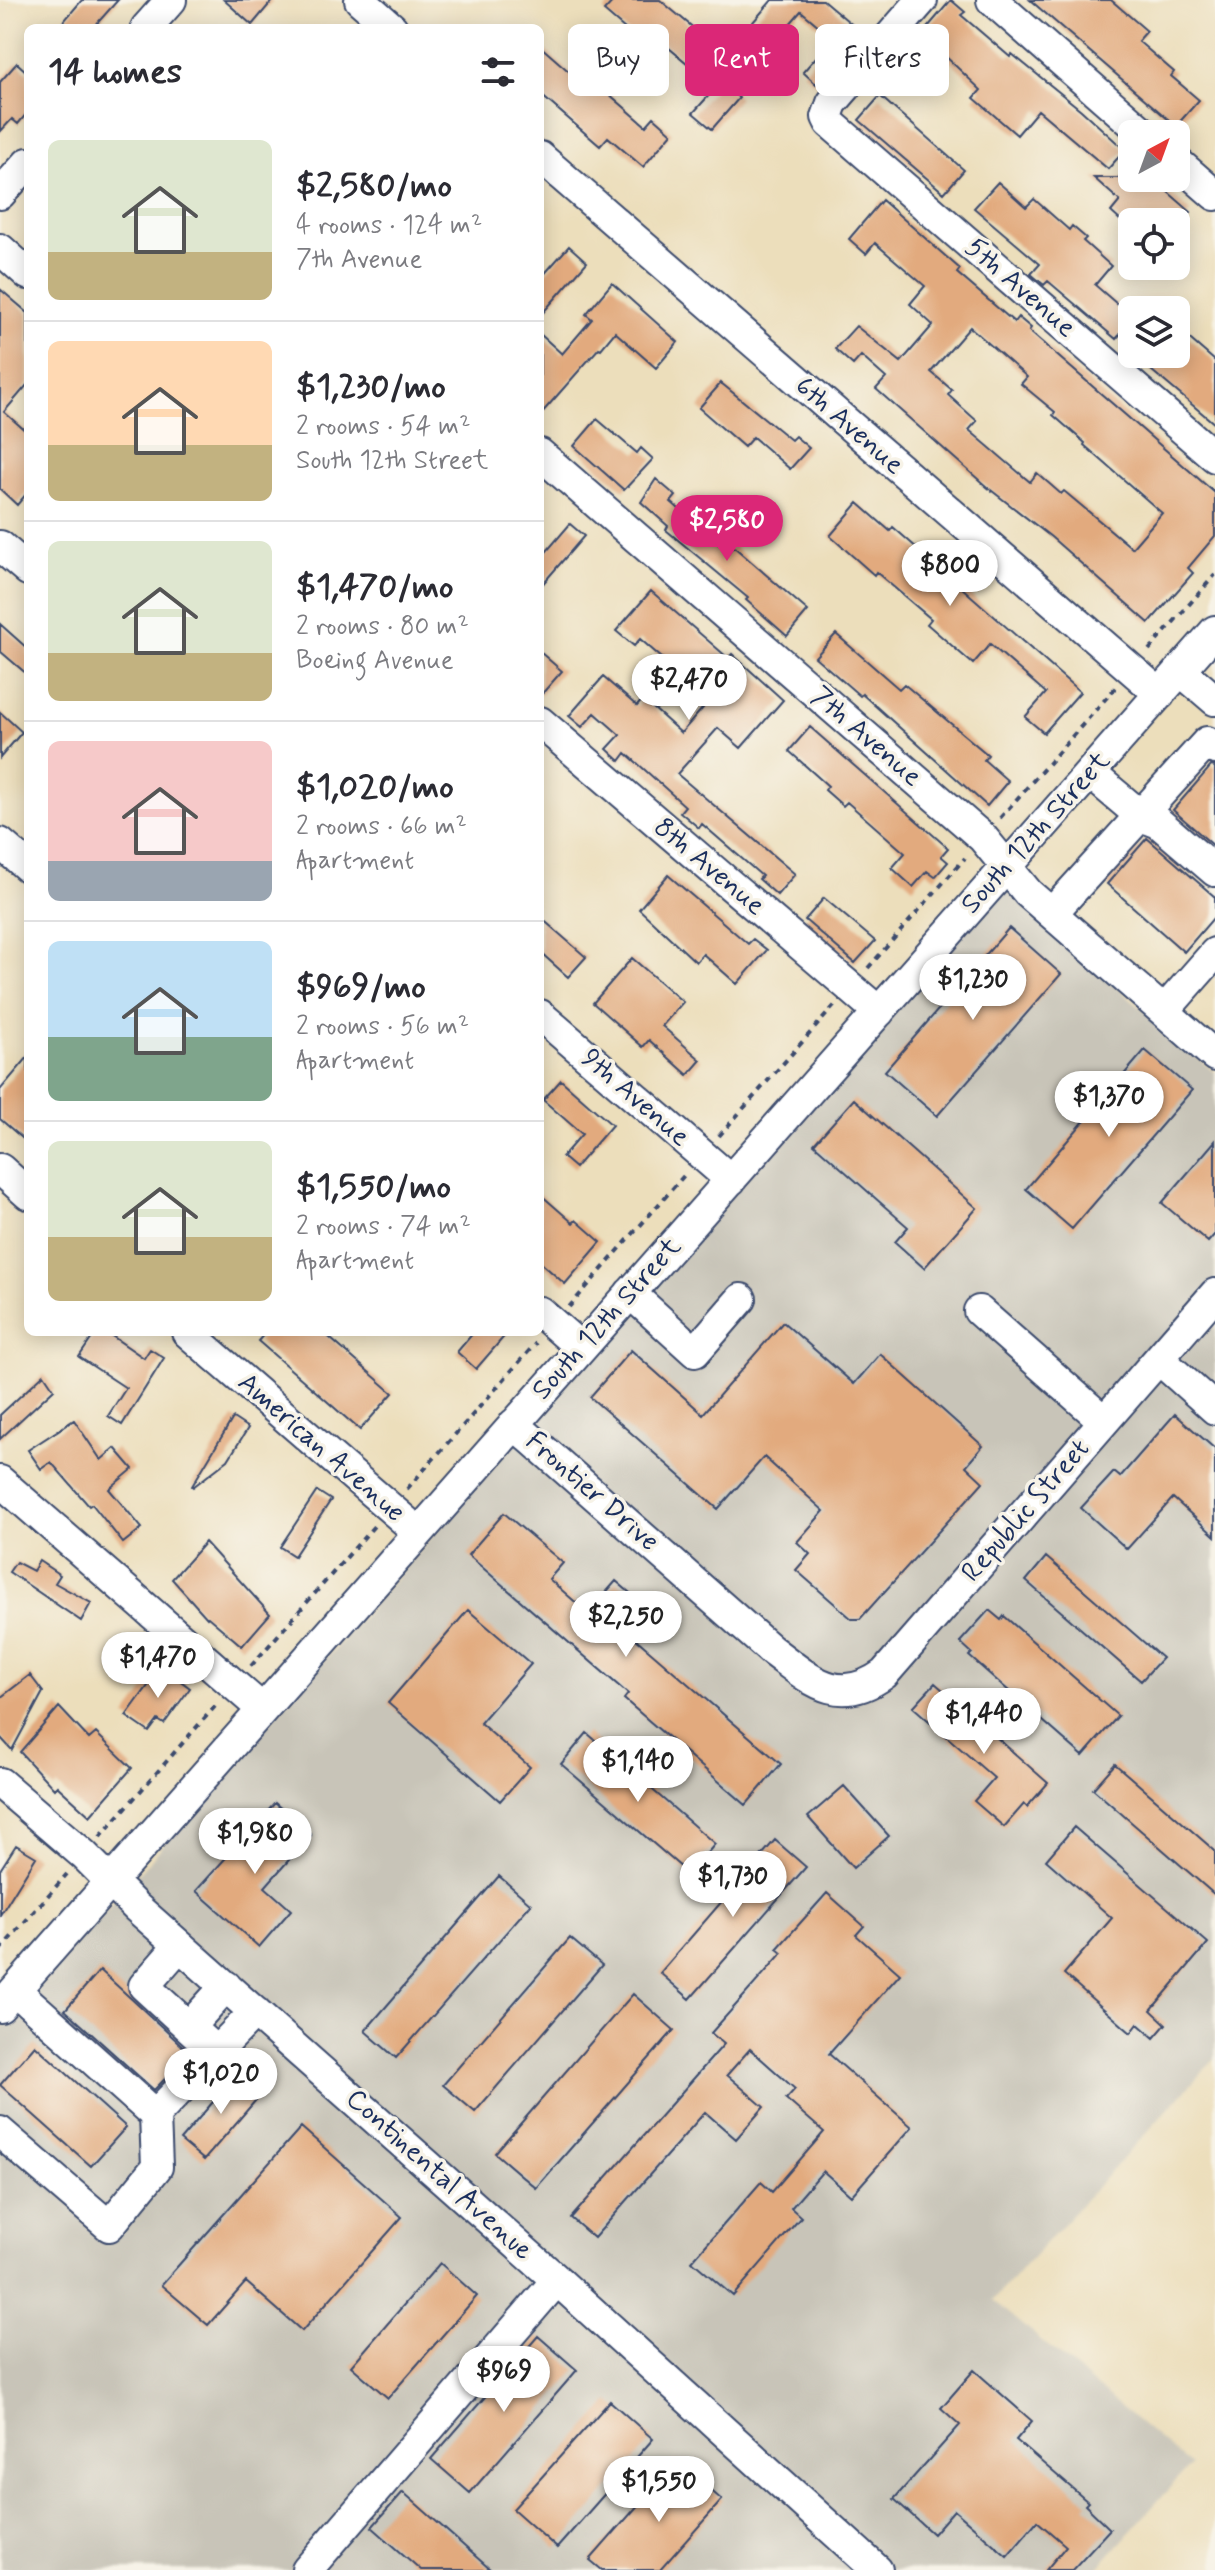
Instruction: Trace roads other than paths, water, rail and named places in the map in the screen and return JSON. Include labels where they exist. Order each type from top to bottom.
[{"type":"street","points":[[150,24],[171,0]]},
{"type":"street","points":[[360,0],[387,24]]},
{"type":"street","name":"5th Avenue","points":[[922,0],[832,103],[827,117],[836,129],[1215,457]]},
{"type":"street","points":[[992,0],[1129,120]]},
{"type":"street","name":"6th Avenue","points":[[544,160],[1160,694]]},
{"type":"street","points":[[0,194],[24,167]]},
{"type":"street","points":[[1190,173],[1215,195]]},
{"type":"street","points":[[0,249],[24,270]]},
{"type":"street","name":"7th Avenue","points":[[544,457],[983,838],[1028,893],[1215,1056]]},
{"type":"street","points":[[0,546],[24,567]]},
{"type":"street","name":"South 12th Street","points":[[8,1999],[1215,631]]},
{"type":"street","points":[[1180,670],[1215,700]]},
{"type":"street","name":"8th Avenue","points":[[544,725],[879,1012]]},
{"type":"street","points":[[1052,913],[1207,742],[1215,749]]},
{"type":"street","points":[[1090,773],[1141,816],[1159,823],[1215,871]]},
{"type":"street","points":[[0,843],[24,864]]},
{"type":"street","points":[[1164,1011],[1215,953]]},
{"type":"street","name":"9th Avenue","points":[[544,1018],[731,1180]]},
{"type":"street","points":[[0,1169],[24,1190]]},
{"type":"street","points":[[630,1293],[695,1352],[741,1299]]},
{"type":"street","name":"Republic Street","points":[[816,1684],[842,1690],[868,1686],[884,1674],[1215,1294]]},
{"type":"street","points":[[979,1311],[1104,1421]]},
{"type":"street","points":[[547,1318],[581,1348]]},
{"type":"street","name":"American Avenue","points":[[192,1336],[418,1532]]},
{"type":"street","points":[[1159,1359],[1215,1409]]},
{"type":"street","name":"Frontier Drive","points":[[514,1424],[771,1650],[816,1684]]},
{"type":"street","points":[[0,1481],[262,1709]]},
{"type":"street","name":"Continental Avenue","points":[[0,1783],[84,1855],[179,1946],[557,2280],[877,2570]]},
{"type":"street","points":[[179,1946],[144,1986],[216,2052]]},
{"type":"street","points":[[189,2027],[226,1986]]},
{"type":"street","points":[[8,1999],[155,2115]]},
{"type":"street","points":[[0,2132],[109,2226],[157,2167],[155,2115],[255,2012]]},
{"type":"street","points":[[307,2570],[557,2280]]}]
